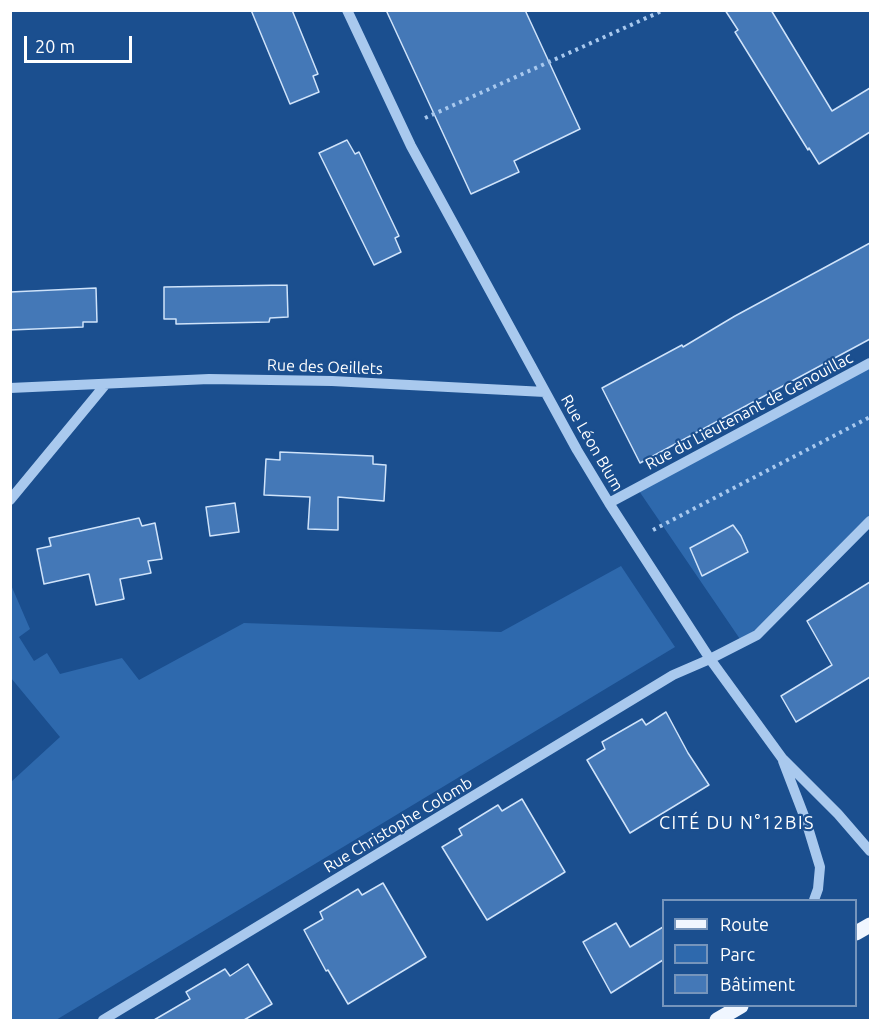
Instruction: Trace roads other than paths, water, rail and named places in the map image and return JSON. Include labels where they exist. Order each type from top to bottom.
[{"type":"main road","points":[[717,1020],[738,1007]]},
{"type":"street","name":"Rue Léon Blum","points":[[346,10],[402,129],[577,450],[609,503],[710,659],[782,758],[838,814],[870,851]]},
{"type":"street","name":"Rue du Lieutenant de Genouillac","points":[[609,503],[870,363]]},
{"type":"street","name":"Rue des Oeillets","points":[[10,388],[105,386],[209,379],[332,381],[545,392]]},
{"type":"street","points":[[10,500],[105,386]]},
{"type":"street","points":[[710,659],[757,635],[870,521]]},
{"type":"street","name":"Rue Christophe Colomb","points":[[103,1020],[673,675],[710,659]]},
{"type":"street","points":[[782,758],[806,821],[820,867],[818,889],[814,899]]},
{"type":"district","name":"CITÉ DU N°12BIS","points":[[737,823]]}]
